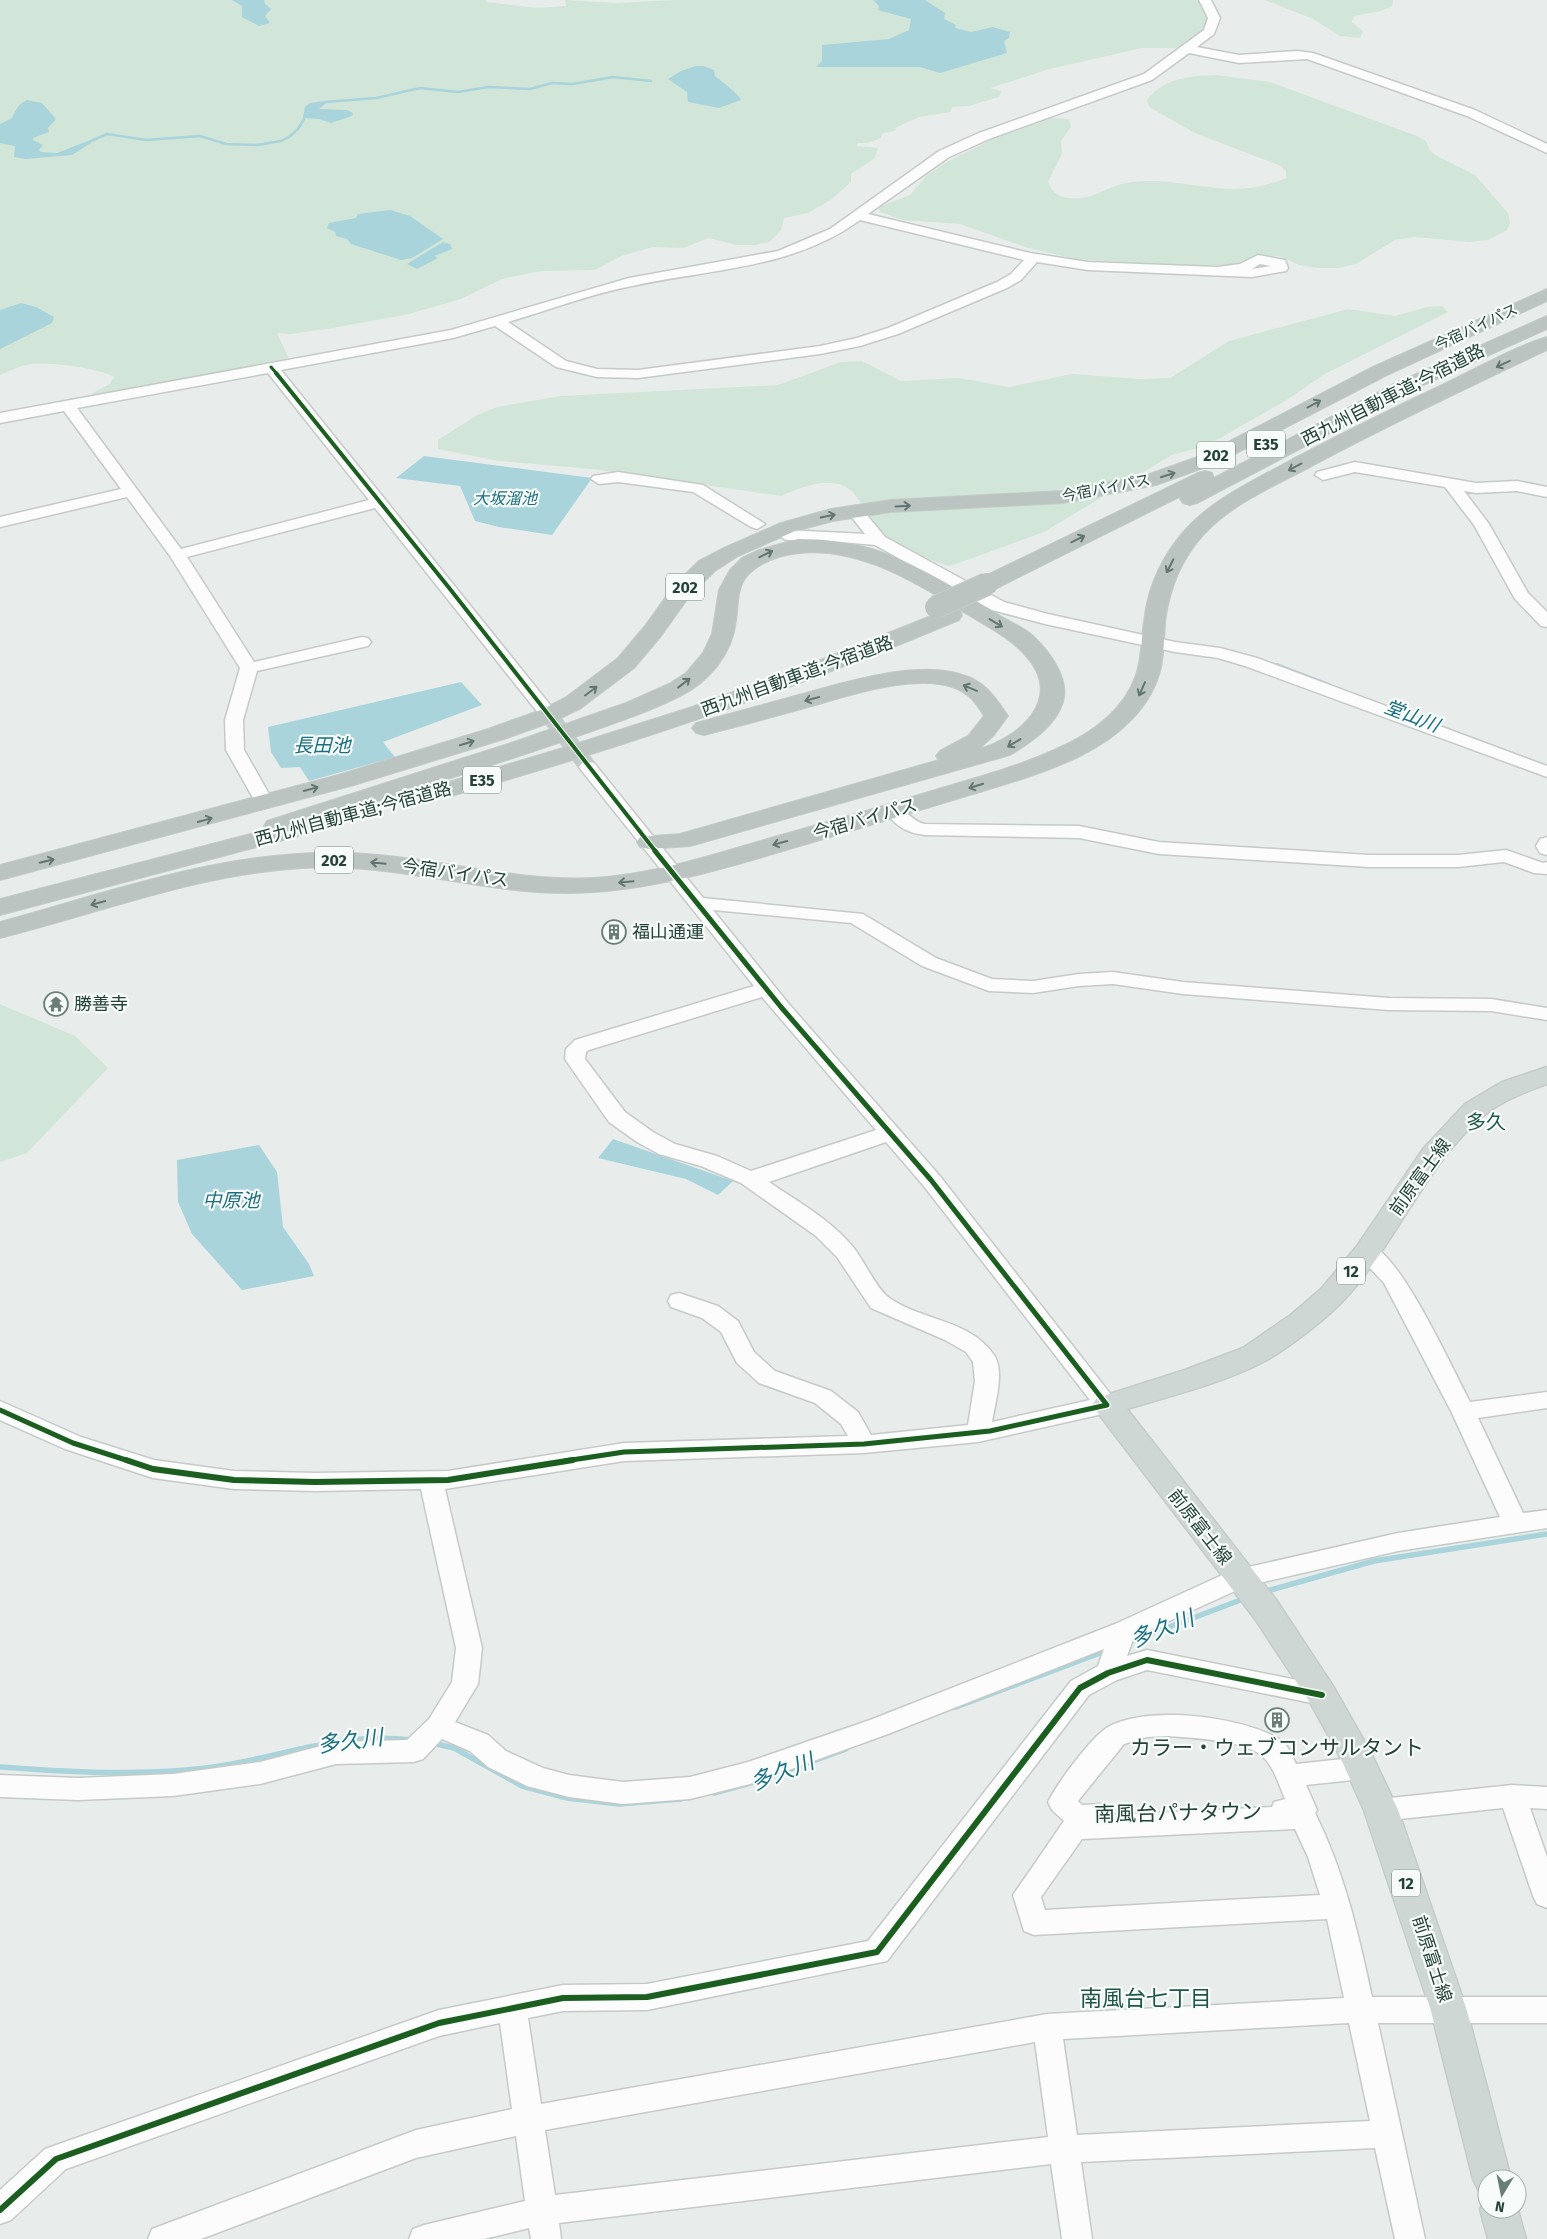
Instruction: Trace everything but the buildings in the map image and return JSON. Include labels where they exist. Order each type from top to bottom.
[{"type":"highway","name":"今宿バイパス","points":[[0,873],[174,828],[418,758],[496,734],[549,715],[591,691],[626,663],[653,631],[683,589],[707,566],[732,552],[788,527],[891,506],[1062,497],[1149,481],[1210,458],[1380,371],[1547,294]]},
{"type":"highway","name":"西九州自動車道;今宿道路","points":[[993,588],[1399,376],[1478,339],[1547,311]]},
{"type":"highway","name":"西九州自動車道;今宿道路","points":[[0,897],[224,844],[496,776],[774,686],[866,652],[943,611],[1128,530],[1403,387],[1547,322]]},
{"type":"highway","name":"今宿バイパス","points":[[0,930],[191,878],[300,861],[346,859],[542,884],[590,885],[636,881],[895,812],[1035,768],[1093,740],[1115,723],[1138,697],[1148,675],[1155,642],[1154,623],[1167,570],[1178,551],[1202,524],[1263,484],[1329,447],[1547,343]]},
{"type":"highway","points":[[276,826],[530,745],[628,710],[679,688],[705,667],[718,647],[725,626],[726,600],[735,576],[745,565],[775,550],[806,545],[840,546],[894,564],[1024,640],[1038,653],[1047,668],[1055,694],[1050,708],[1038,726],[1002,750],[681,841],[649,842]]},
{"type":"highway","name":"西九州自動車道;今宿道路","points":[[0,907],[224,844],[276,826],[498,762],[689,702],[943,611]]},
{"type":"highway","points":[[496,776],[608,754],[882,680],[913,676],[951,680],[979,691],[991,703],[996,716],[985,734],[962,750],[924,764],[649,842]]},
{"type":"highway","points":[[0,892],[203,838],[224,844]]},
{"type":"highway","points":[[0,912],[197,862],[224,844]]},
{"type":"main road","name":"前原富士線","points":[[1489,2169],[1449,2011],[1381,1810],[1362,1768],[1322,1695],[1266,1610],[1107,1405],[1195,1377],[1252,1355],[1302,1322],[1331,1296],[1367,1253],[1432,1155],[1474,1110],[1511,1088],[1547,1075]]},
{"type":"main road","points":[[1502,2219],[1507,2239]]},
{"type":"street","points":[[0,418],[453,334],[629,282],[754,261],[783,254],[817,241],[858,216],[944,154],[984,136],[1143,79],[1164,68],[1205,36],[1214,22],[1212,11],[1205,0]]},
{"type":"street","points":[[1187,49],[1239,59],[1297,55],[1309,56],[1470,113],[1522,135],[1547,149]]},
{"type":"street","points":[[858,216],[1034,258],[1114,268],[1217,271]]},
{"type":"street","points":[[498,322],[561,364],[597,374],[638,374],[820,350],[860,342],[893,331],[1002,285],[1016,277],[1034,258]]},
{"type":"street","points":[[271,367],[549,715]]},
{"type":"street","points":[[67,405],[177,556],[249,668],[234,720],[235,750],[264,801]]},
{"type":"street","points":[[1323,475],[1355,467],[1476,488],[1517,486],[1547,492]]},
{"type":"street","points":[[599,479],[618,477],[697,488],[757,524]]},
{"type":"street","points":[[1451,484],[1481,524],[1521,595],[1547,622]]},
{"type":"street","points":[[0,522],[129,492]]},
{"type":"street","points":[[177,556],[380,502]]},
{"type":"street","points":[[855,512],[879,540],[998,606],[1045,619],[1155,642],[1220,653],[1250,662],[1547,772]]},
{"type":"street","points":[[786,535],[820,535],[879,540]]},
{"type":"street","points":[[249,668],[362,642]]},
{"type":"street","points":[[0,1410],[73,1443],[154,1469],[234,1480],[315,1482],[448,1480],[624,1452],[864,1444],[978,1432],[1107,1405],[931,1180],[767,989],[588,767]]},
{"type":"street","points":[[895,812],[901,821],[912,828],[931,830],[1050,830],[1079,832],[1159,848],[1369,861],[1458,861],[1506,856],[1541,869],[1547,868]]},
{"type":"street","points":[[1547,843],[1545,846],[1547,849]]},
{"type":"street","points":[[698,903],[856,918],[929,962],[964,978],[989,985],[1033,987],[1079,980],[1113,978],[1183,988],[1389,1004],[1491,1005],[1547,1014]]},
{"type":"street","points":[[767,989],[582,1045],[576,1049],[574,1053],[575,1058],[617,1117],[627,1125],[667,1149],[708,1162],[748,1178],[824,1231],[845,1252],[879,1302],[910,1318],[953,1334],[974,1346],[985,1360],[987,1381],[978,1432]]},
{"type":"street","points":[[748,1178],[770,1174],[890,1133]]},
{"type":"street","points":[[1367,1253],[1394,1278],[1463,1411],[1516,1524]]},
{"type":"street","points":[[679,1301],[710,1312],[730,1327],[745,1357],[767,1377],[823,1397],[850,1418],[864,1444]]},
{"type":"street","points":[[1463,1411],[1547,1400]]},
{"type":"street","points":[[427,1738],[465,1684],[469,1648],[431,1480]]},
{"type":"street","points":[[0,1786],[78,1789],[173,1785],[260,1773],[336,1753],[427,1738],[479,1743],[497,1759],[537,1778],[569,1786],[623,1793],[690,1788],[750,1773],[816,1751],[1122,1637],[1240,1578],[1398,1542],[1547,1518]]},
{"type":"street","points":[[1108,1673],[1122,1637]]},
{"type":"street","points":[[0,2210],[56,2159],[439,2023],[564,1998],[647,1997],[877,1952],[1080,1688],[1108,1673],[1146,1660],[1322,1695]]},
{"type":"street","name":"南風台パナタウン","points":[[1153,1724],[1219,1731],[1249,1738],[1272,1748],[1289,1776],[1303,1810],[1076,1816],[1062,1802],[1116,1735],[1153,1724]]},
{"type":"street","points":[[1289,1776],[1362,1768]]},
{"type":"street","points":[[1381,1810],[1512,1796],[1547,1798]]},
{"type":"street","points":[[1512,1796],[1547,1896]]},
{"type":"street","points":[[1338,1906],[1034,1923],[1027,1895],[1074,1828],[1303,1817],[1322,1857],[1338,1906],[1410,2239]]},
{"type":"street","points":[[512,2008],[530,2118],[544,2225]]},
{"type":"street","points":[[163,2239],[416,2144],[530,2118],[1047,2027],[1360,2010],[1547,2010]]},
{"type":"street","points":[[1047,2027],[1077,2239]]},
{"type":"street","points":[[424,2239],[544,2225],[1064,2149],[1388,2134]]},
{"type":"green space","points":[[0,0],[487,0],[486,2],[537,8],[566,6],[565,0],[616,3],[673,0],[1197,0],[1207,15],[1208,24],[1203,32],[1178,48],[1142,48],[1050,69],[990,88],[1001,91],[999,97],[969,106],[952,107],[950,112],[919,117],[897,127],[895,131],[883,133],[881,138],[868,143],[858,143],[856,146],[878,148],[875,158],[851,174],[851,182],[832,199],[808,213],[784,218],[781,230],[769,242],[755,245],[737,245],[708,238],[683,248],[653,247],[621,256],[595,270],[541,271],[502,279],[461,299],[409,314],[333,328],[291,334],[277,333],[289,359],[98,395],[91,394],[111,383],[115,377],[84,368],[46,364],[26,365],[0,375]]},
{"type":"green space","points":[[1265,0],[1393,0],[1392,6],[1381,11],[1354,16],[1352,22],[1363,31],[1360,38],[1340,36],[1313,19]]},
{"type":"green space","points":[[1217,75],[1270,82],[1417,136],[1426,141],[1430,151],[1437,156],[1475,175],[1508,213],[1510,223],[1507,230],[1488,240],[1469,242],[1414,237],[1395,240],[1356,264],[1338,268],[1317,268],[1299,265],[1279,256],[1269,256],[1228,265],[1178,266],[1076,259],[1028,248],[960,224],[903,220],[880,212],[879,208],[882,206],[910,195],[927,175],[947,162],[991,140],[1050,118],[1069,119],[1071,127],[1061,141],[1062,154],[1048,182],[1055,193],[1063,197],[1086,197],[1132,182],[1172,182],[1227,189],[1265,185],[1286,178],[1286,172],[1281,166],[1197,134],[1149,107],[1147,100],[1154,92],[1170,82],[1188,77]]},
{"type":"green space","points":[[1442,306],[1448,312],[1325,374],[1285,401],[1206,446],[1172,455],[1044,532],[950,566],[909,550],[887,537],[870,522],[855,495],[848,488],[839,484],[829,483],[809,486],[781,496],[592,469],[499,461],[438,449],[438,440],[477,415],[497,407],[561,396],[778,385],[841,362],[862,361],[901,381],[959,378],[1009,387],[1072,374],[1141,379],[1170,378],[1229,341],[1348,309],[1395,316],[1427,307]]},
{"type":"green space","points":[[0,1004],[75,1036],[108,1068],[27,1153],[0,1162]]},
{"type":"water","points":[[232,0],[264,0],[265,4],[271,9],[265,16],[270,23],[259,26],[242,17],[242,6]]},
{"type":"water","points":[[873,0],[925,0],[945,13],[944,19],[956,25],[955,28],[971,32],[993,27],[1010,32],[1009,38],[1004,41],[1007,53],[940,73],[920,67],[816,67],[822,61],[822,45],[889,39],[909,30],[911,19],[878,10],[879,6]]},
{"type":"water","points":[[695,66],[703,66],[714,70],[715,76],[734,91],[741,100],[719,108],[688,102],[687,92],[668,79],[681,71]]},
{"type":"water","points":[[27,100],[42,103],[56,119],[48,128],[49,132],[33,138],[33,140],[43,145],[39,150],[41,152],[57,153],[88,141],[91,143],[72,155],[26,159],[14,157],[15,146],[0,143],[0,124],[12,118],[19,106]]},
{"type":"water","points":[[323,101],[326,103],[319,109],[347,110],[353,113],[352,116],[331,123],[319,119],[303,118],[305,107],[310,103]]},
{"type":"water","points":[[390,210],[410,216],[443,239],[412,258],[401,260],[351,244],[347,239],[336,236],[335,232],[327,228],[329,223],[356,218],[358,214]]},
{"type":"water","points":[[443,242],[450,244],[452,249],[434,256],[438,258],[417,269],[407,264]]},
{"type":"water","points":[[21,303],[36,307],[54,317],[52,323],[0,349],[0,310]]},
{"type":"water","name":"大坂溜池","points":[[424,456],[592,478],[552,535],[499,527],[475,521],[460,486],[396,478]]},
{"type":"water","name":"長田池","points":[[461,682],[482,705],[383,742],[395,757],[309,781],[300,767],[281,768],[271,752],[268,727]]},
{"type":"water","points":[[613,1139],[733,1181],[718,1195],[686,1179],[598,1158]]},
{"type":"water","name":"中原池","points":[[259,1145],[277,1172],[283,1227],[309,1264],[314,1276],[242,1290],[192,1234],[178,1202],[177,1160]]},
{"type":"waterway","points":[[325,102],[376,98],[420,88],[458,92],[488,87],[530,89],[552,83],[573,84],[613,77],[651,81]]},
{"type":"waterway","points":[[89,142],[107,134],[146,140],[200,136],[226,144],[257,145],[281,141],[289,137],[298,129],[304,119]]},
{"type":"waterway","name":"堂山川","points":[[1277,665],[1329,685]]},
{"type":"waterway","name":"多久川","points":[[1263,1592],[1374,1561],[1547,1534]]},
{"type":"waterway","name":"多久川","points":[[1129,1642],[1246,1598]]},
{"type":"waterway","name":"多久川","points":[[956,1707],[1108,1650]]},
{"type":"waterway","name":"多久川","points":[[0,1767],[103,1772],[154,1772],[233,1764],[308,1747],[357,1739],[412,1740]]},
{"type":"waterway","name":"多久川","points":[[432,1743],[454,1748],[522,1786],[567,1798],[619,1804],[681,1799]]},
{"type":"waterway","name":"多久川","points":[[764,1779],[846,1749]]},
{"type":"waterway","name":"多久川","points":[[714,1793],[754,1782]]},
{"type":"tunnel","points":[[549,715],[588,767]]},
{"type":"cycle path","points":[[0,1410],[73,1443],[153,1469],[234,1480],[315,1482],[448,1480],[624,1452],[864,1444],[990,1431],[1107,1405],[931,1180],[781,1007],[588,767],[450,589],[271,367]]},
{"type":"cycle path","points":[[0,2210],[56,2159],[439,2023],[563,1998],[647,1997],[877,1952],[1080,1688],[1108,1673],[1147,1660],[1322,1695]]},
{"type":"place","name":"福山通運","points":[[614,932]]},
{"type":"place","name":"勝善寺","points":[[56,1004]]},
{"type":"place","name":"カラー・ウェブコンサルタント","points":[[1277,1720]]},
{"type":"district","name":"多久","points":[[1486,1122]]},
{"type":"district","name":"南風台七丁目","points":[[1146,1998]]}]
